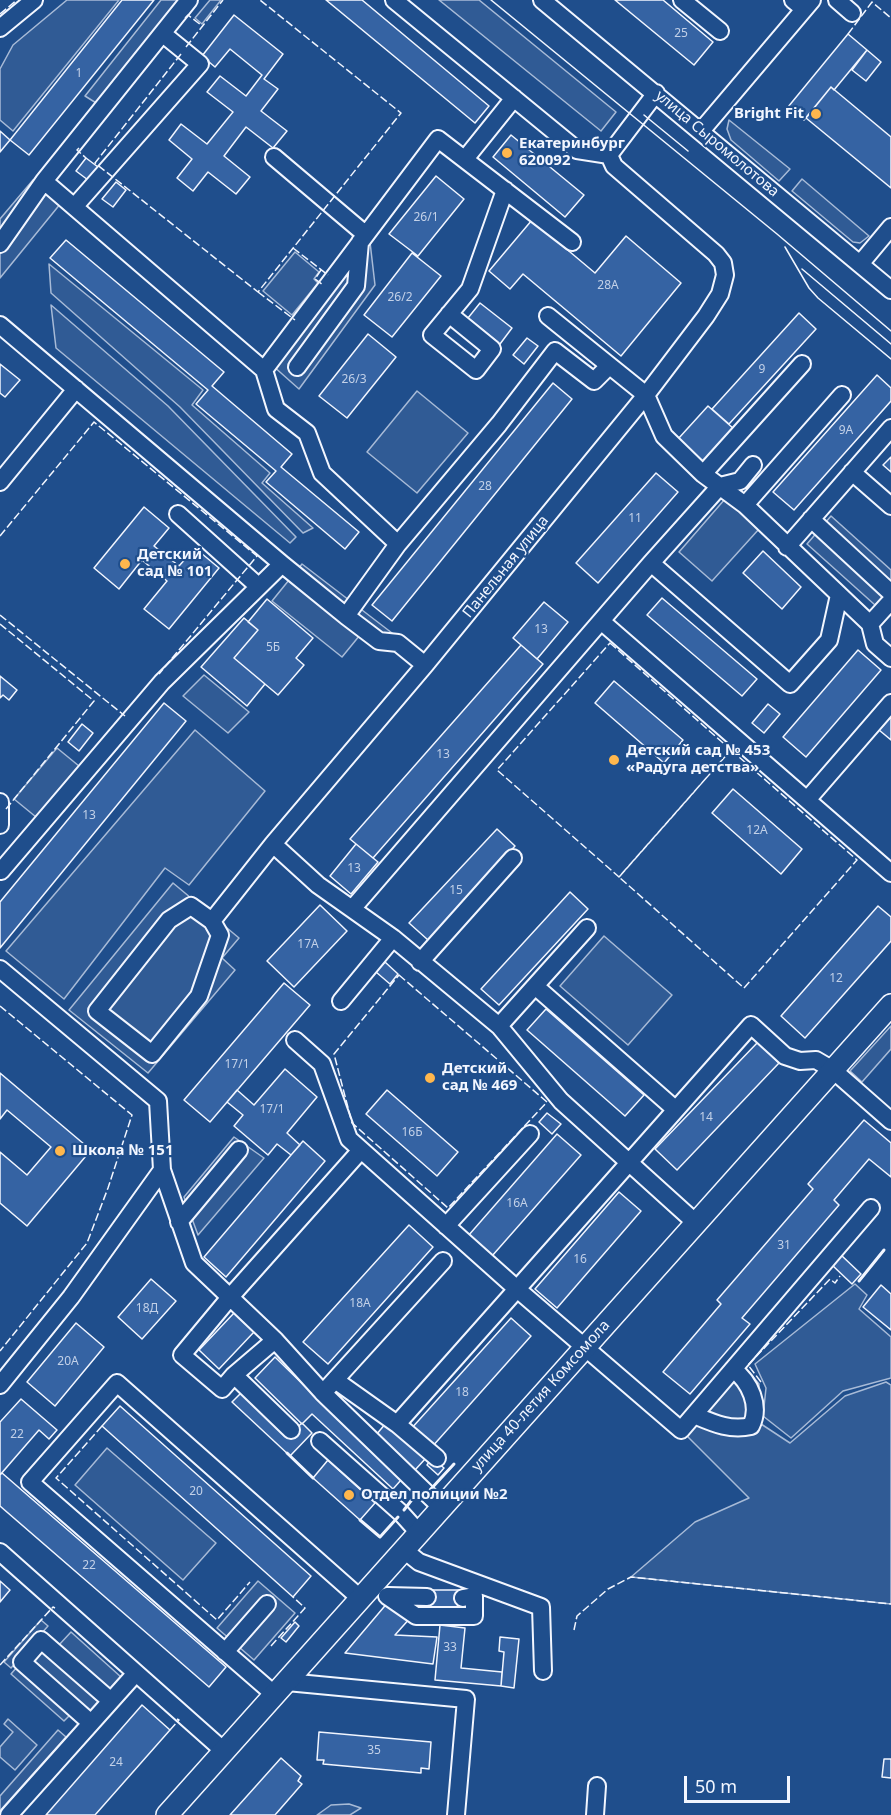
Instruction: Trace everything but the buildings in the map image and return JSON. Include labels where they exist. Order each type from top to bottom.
[{"type":"main road","name":"улица 40-летия Комсомола","points":[[167,1815],[281,1689],[374,1593],[404,1550],[891,1005]]},
{"type":"street","points":[[0,28],[34,0]]},
{"type":"street","points":[[0,244],[44,181],[189,0]]},
{"type":"street","points":[[394,0],[577,150],[609,154],[656,93]]},
{"type":"street","name":"улица Сыромолотова","points":[[542,0],[891,290]]},
{"type":"street","points":[[682,0],[720,31]]},
{"type":"street","points":[[837,0],[852,13]]},
{"type":"street","points":[[701,131],[803,3]]},
{"type":"street","points":[[75,207],[200,64],[163,34]]},
{"type":"street","points":[[465,159],[514,98]]},
{"type":"street","points":[[264,370],[438,139],[572,242]]},
{"type":"street","name":"Панельная улица","points":[[213,921],[273,844],[425,665],[646,395],[720,294],[725,275],[723,262],[614,166],[609,154]]},
{"type":"street","points":[[274,158],[362,238]]},
{"type":"street","points":[[44,181],[264,370],[276,409],[307,433],[322,473],[398,544]]},
{"type":"street","points":[[449,314],[470,289],[505,190]]},
{"type":"street","points":[[860,264],[891,227]]},
{"type":"street","points":[[297,367],[356,286],[362,238]]},
{"type":"street","points":[[548,316],[646,395],[664,436],[703,474],[745,505],[870,624],[875,644],[891,658]]},
{"type":"street","points":[[0,325],[346,616],[379,641],[398,643],[425,665]]},
{"type":"street","points":[[346,616],[398,544],[499,424],[555,351],[594,381],[609,366]]},
{"type":"street","points":[[703,474],[802,364]]},
{"type":"street","points":[[0,482],[76,389]]},
{"type":"street","points":[[745,505],[842,395]]},
{"type":"street","points":[[787,547],[891,428]]},
{"type":"street","points":[[352,909],[720,486],[740,481],[753,465]]},
{"type":"street","points":[[852,472],[891,506]]},
{"type":"street","points":[[178,514],[258,586]]},
{"type":"street","points":[[811,519],[891,593]]},
{"type":"street","points":[[651,563],[790,684],[829,640],[840,595]]},
{"type":"street","points":[[0,871],[162,682],[282,564]]},
{"type":"street","points":[[870,624],[891,601]]},
{"type":"street","points":[[601,621],[891,873]]},
{"type":"street","points":[[807,800],[891,704]]},
{"type":"street","points":[[0,802],[0,825]]},
{"type":"street","points":[[273,844],[311,880],[393,938],[499,1026],[561,1101],[696,1223]]},
{"type":"street","points":[[420,962],[513,858]]},
{"type":"street","points":[[191,906],[213,921],[220,935],[199,996],[152,1054],[97,1011],[169,920],[191,906]]},
{"type":"street","points":[[499,1026],[587,928]]},
{"type":"street","points":[[341,1001],[393,938]]},
{"type":"street","points":[[0,969],[158,1101],[162,1170],[194,1263],[231,1296],[275,1340],[322,1393],[442,1508]]},
{"type":"street","points":[[535,986],[675,1109]]},
{"type":"street","points":[[397,1424],[751,1025],[785,1056],[800,1061],[816,1060],[833,1070],[891,1121]]},
{"type":"street","points":[[295,1040],[322,1064],[350,1139],[584,1348],[681,1430],[871,1208]]},
{"type":"street","points":[[446,1226],[530,1134]]},
{"type":"street","points":[[179,1222],[239,1150]]},
{"type":"street","points":[[275,1340],[234,1375],[222,1389],[182,1355],[231,1296],[361,1150]]},
{"type":"street","points":[[0,1385],[71,1297],[162,1170]]},
{"type":"street","points":[[322,1393],[443,1261]]},
{"type":"street","points":[[694,1415],[724,1427],[740,1429],[751,1426],[754,1413],[751,1389],[734,1369]]},
{"type":"street","points":[[234,1375],[291,1430]]},
{"type":"street","points":[[334,1380],[397,1424],[436,1458]]},
{"type":"street","points":[[456,1815],[466,1699],[281,1689],[225,1652],[30,1482],[117,1383],[374,1593],[416,1616],[474,1616],[474,1596],[463,1598]]},
{"type":"street","points":[[321,1441],[401,1513],[419,1533]]},
{"type":"street","points":[[404,1550],[419,1562],[541,1607],[543,1671]]},
{"type":"street","points":[[0,1552],[224,1751]]},
{"type":"street","points":[[374,1593],[427,1597]]},
{"type":"street","points":[[225,1652],[267,1604]]},
{"type":"street","points":[[91,1723],[22,1662],[42,1640],[111,1701]]},
{"type":"street","points":[[9,1815],[136,1673]]},
{"type":"street","points":[[595,1815],[597,1786]]},
{"type":"shaded area","points":[[67,0],[119,0],[13,131],[0,120],[0,69],[13,45]]},
{"type":"shaded area","points":[[161,0],[182,0],[101,106],[85,96]]},
{"type":"shaded area","points":[[210,0],[221,0],[202,24],[195,18]]},
{"type":"shaded area","points":[[439,0],[479,0],[616,112],[601,131]]},
{"type":"shaded area","points":[[729,120],[790,169],[779,181],[731,140],[727,129]]},
{"type":"shaded area","points":[[802,179],[869,236],[860,243],[853,242],[792,191]]},
{"type":"shaded area","points":[[33,180],[61,203],[0,278],[0,219]]},
{"type":"shaded area","points":[[370,242],[375,285],[299,389],[272,365]]},
{"type":"shaded area","points":[[295,252],[319,272],[314,279],[318,283],[292,315],[263,291]]},
{"type":"shaded area","points":[[49,264],[203,390],[192,405],[270,473],[262,483],[313,528],[303,533],[180,407],[51,293]]},
{"type":"shaded area","points":[[51,305],[168,406],[296,537],[290,543],[56,348]]},
{"type":"shaded area","points":[[417,391],[468,433],[417,493],[367,452]]},
{"type":"shaded area","points":[[725,499],[759,529],[712,581],[679,552]]},
{"type":"shaded area","points":[[831,516],[891,570],[891,587],[875,605],[807,544]]},
{"type":"shaded area","points":[[302,564],[392,633],[383,645],[360,635],[342,657],[272,601]]},
{"type":"shaded area","points":[[204,675],[249,712],[228,733],[183,696]]},
{"type":"shaded area","points":[[195,730],[265,791],[189,885],[165,868],[64,999],[6,951]]},
{"type":"shaded area","points":[[57,748],[79,766],[36,817],[14,799]]},
{"type":"shaded area","points":[[173,883],[239,938],[222,958],[235,970],[148,1073],[69,1010]]},
{"type":"shaded area","points":[[604,936],[672,995],[628,1045],[560,986]]},
{"type":"shaded area","points":[[891,1026],[891,1049],[862,1082],[850,1071]]},
{"type":"shaded area","points":[[234,1137],[264,1158],[198,1235],[184,1197]]},
{"type":"shaded area","points":[[855,1284],[867,1295],[859,1309],[891,1337],[891,1378],[843,1391],[791,1438],[763,1416],[766,1388],[755,1364]]},
{"type":"shaded area","points":[[740,1361],[759,1384],[758,1422],[790,1443],[845,1396],[886,1382],[891,1385],[891,1604],[631,1577],[695,1522],[749,1498],[681,1430]]},
{"type":"shaded area","points":[[107,1448],[216,1543],[183,1580],[75,1485]]},
{"type":"shaded area","points":[[258,1581],[295,1613],[254,1660],[217,1628]]},
{"type":"shaded area","points":[[41,1620],[48,1626],[11,1668],[4,1662]]},
{"type":"shaded area","points":[[71,1632],[121,1677],[108,1691],[58,1646]]},
{"type":"shaded area","points":[[42,1646],[103,1700],[90,1714],[29,1660]]},
{"type":"shaded area","points":[[17,1667],[71,1714],[64,1721],[11,1674]]},
{"type":"shaded area","points":[[8,1719],[37,1745],[15,1770],[0,1757],[0,1747],[13,1732],[4,1724]]},
{"type":"shaded area","points":[[58,1730],[66,1737],[0,1811],[0,1796]]},
{"type":"shaded area","points":[[349,1804],[361,1808],[350,1815],[317,1815],[331,1805]]},
{"type":"tram line","points":[[491,0],[777,234],[891,331]]},
{"type":"tram line","points":[[644,115],[688,151]]},
{"type":"tram line","points":[[785,247],[809,288],[818,298],[891,359]]},
{"type":"tram line","points":[[802,269],[891,344]]},
{"type":"fence","points":[[0,14],[17,0]]},
{"type":"fence","points":[[186,47],[223,0]]},
{"type":"fence","points":[[181,54],[95,163],[258,292],[401,113],[260,0]]},
{"type":"fence","points":[[848,34],[872,2],[891,18]]},
{"type":"fence","points":[[185,18],[188,15],[201,25]]},
{"type":"fence","points":[[79,148],[77,150],[86,158]]},
{"type":"fence","points":[[293,248],[328,275]]},
{"type":"fence","points":[[321,270],[315,279],[323,285]]},
{"type":"fence","points":[[258,292],[295,320]]},
{"type":"fence","points":[[0,536],[94,422],[257,556],[159,674]]},
{"type":"fence","points":[[0,615],[125,716]]},
{"type":"fence","points":[[0,624],[94,701],[6,809]]},
{"type":"fence","points":[[610,643],[731,750],[619,877],[497,770],[610,643]]},
{"type":"fence","points":[[731,750],[857,860],[744,988],[619,877],[731,750]]},
{"type":"fence","points":[[399,975],[547,1102],[448,1208],[352,1123],[334,1054],[399,975]]},
{"type":"fence","points":[[0,1006],[132,1115],[87,1243],[0,1351]]},
{"type":"fence","points":[[761,1382],[748,1365],[830,1279],[835,1283],[840,1276]]},
{"type":"fence","points":[[102,1426],[56,1478],[217,1620],[250,1582]]},
{"type":"fence","points":[[574,1630],[577,1616],[608,1589],[631,1577],[891,1604]]},
{"type":"fence","points":[[271,1646],[305,1608],[293,1597]]},
{"type":"fence","points":[[0,1665],[53,1607],[55,1608]]},
{"type":"fence","points":[[170,1730],[179,1720],[177,1719]]},
{"type":"wall","points":[[859,1281],[884,1250]]},
{"type":"wall","points":[[287,1453],[313,1478]]},
{"type":"wall","points":[[430,1490],[454,1464]]},
{"type":"wall","points":[[404,1510],[417,1493],[415,1492]]},
{"type":"wall","points":[[360,1520],[380,1537],[398,1517]]},
{"type":"place","name":"Bright Fit","points":[[816,114]]},
{"type":"place","name":"Екатеринбург 620092","points":[[507,153]]},
{"type":"place","name":"Детский сад № 101","points":[[125,564]]},
{"type":"place","name":"Детский сад № 453 «Радуга детства»","points":[[614,760]]},
{"type":"place","name":"Детский сад № 469","points":[[430,1078]]},
{"type":"place","name":"Школа № 151","points":[[60,1151]]},
{"type":"place","name":"Отдел полиции №2","points":[[349,1495]]}]
